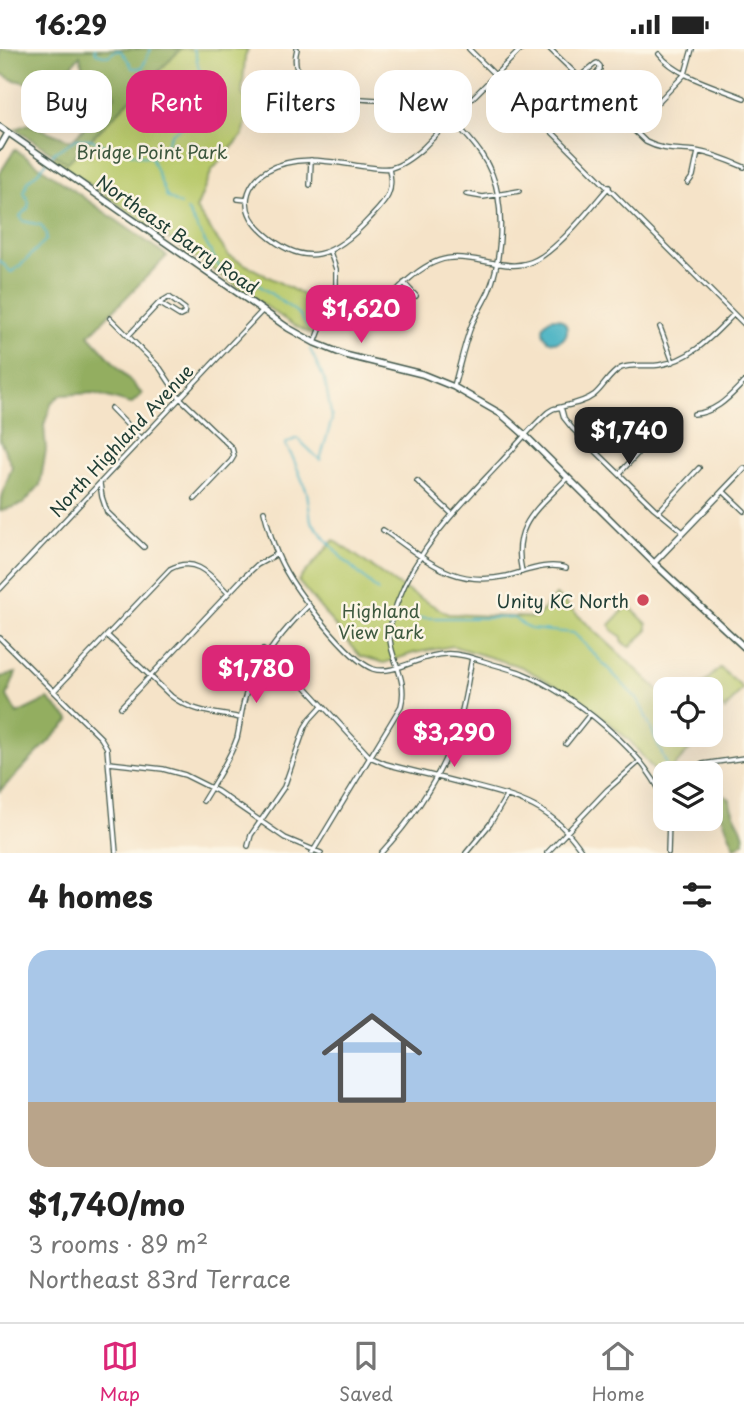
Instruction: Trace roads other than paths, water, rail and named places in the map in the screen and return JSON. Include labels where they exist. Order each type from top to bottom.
[{"type":"main road","name":"Northeast Barry Road","points":[[0,127],[288,328],[345,355],[422,374],[454,387],[501,414],[744,647]]},
{"type":"main road","points":[[0,147],[8,133]]},
{"type":"street","points":[[297,70],[298,49]]},
{"type":"street","points":[[468,49],[489,70]]},
{"type":"street","points":[[501,70],[521,49]]},
{"type":"street","points":[[550,49],[572,70]]},
{"type":"street","points":[[662,97],[685,74],[692,49]]},
{"type":"street","points":[[659,54],[685,74],[744,98]]},
{"type":"street","points":[[587,70],[597,63],[599,70]]},
{"type":"street","points":[[472,100],[486,85]]},
{"type":"street","points":[[389,169],[391,188],[385,202],[358,231],[330,252],[302,254],[287,250],[254,223],[249,212],[247,199],[255,180],[268,170],[288,162],[311,160],[389,169],[418,153],[439,133]]},
{"type":"street","points":[[454,387],[468,337],[490,289],[497,263],[498,194],[480,149],[465,133]]},
{"type":"street","points":[[554,133],[744,324]]},
{"type":"street","points":[[635,133],[656,147],[698,152],[744,167]]},
{"type":"street","points":[[688,183],[693,176],[698,152]]},
{"type":"street","points":[[310,185],[311,160]]},
{"type":"street","points":[[381,312],[387,300],[404,283],[441,258],[456,257],[513,266],[537,260],[548,253],[609,187]]},
{"type":"street","points":[[466,194],[483,197],[519,191]]},
{"type":"street","points":[[238,199],[247,199]]},
{"type":"street","points":[[315,343],[337,282],[330,252]]},
{"type":"street","points":[[404,283],[416,296]]},
{"type":"street","points":[[128,336],[159,303],[169,297],[185,309],[184,314],[180,316],[159,303]]},
{"type":"street","name":"North Highland Avenue","points":[[0,589],[263,310]]},
{"type":"street","points":[[312,851],[401,706],[404,691],[390,643],[390,626],[406,581],[452,514],[548,412],[593,396],[622,368],[673,362],[698,350],[734,314]]},
{"type":"street","points":[[110,318],[165,375],[180,398],[232,448],[234,453],[231,461],[195,499]]},
{"type":"street","points":[[660,327],[673,362]]},
{"type":"street","points":[[694,414],[719,406],[744,382]]},
{"type":"street","points":[[561,407],[564,418],[572,429],[683,532]]},
{"type":"street","points":[[111,408],[141,439]]},
{"type":"street","points":[[619,474],[637,454],[639,446]]},
{"type":"street","points":[[659,511],[699,468]]},
{"type":"street","points":[[654,563],[744,469]]},
{"type":"street","points":[[522,572],[518,554],[522,531],[529,519],[568,477]]},
{"type":"street","points":[[417,481],[452,514]]},
{"type":"street","points":[[100,484],[107,512],[144,547]]},
{"type":"street","points":[[723,491],[744,511]]},
{"type":"street","points":[[264,511],[277,554],[292,583],[348,651],[364,665],[383,671],[443,654],[472,658],[522,673],[543,683],[590,714],[619,739],[653,777]]},
{"type":"street","points":[[383,530],[444,571],[470,579],[487,579],[552,565],[566,568]]},
{"type":"street","points":[[121,707],[228,593],[257,565],[277,554]]},
{"type":"street","points":[[54,691],[164,573],[174,566],[197,566],[228,593]]},
{"type":"street","points":[[203,801],[233,746],[247,691],[291,622],[309,605]]},
{"type":"street","points":[[107,635],[171,696],[188,707],[241,718]]},
{"type":"street","points":[[0,638],[101,738],[107,748],[116,853]]},
{"type":"street","points":[[262,650],[290,670],[370,757],[386,764],[521,799],[540,809],[568,832],[583,853]]},
{"type":"street","points":[[381,853],[419,807],[444,762],[460,719],[472,658]]},
{"type":"street","points":[[248,846],[251,835],[284,787],[305,727],[322,706]]},
{"type":"street","points":[[566,744],[590,714]]},
{"type":"street","points":[[460,719],[495,728],[504,735]]},
{"type":"street","points":[[723,761],[744,758]]},
{"type":"street","points":[[547,853],[607,790],[640,761]]},
{"type":"street","points":[[109,763],[174,771],[232,800],[285,838],[321,853]]},
{"type":"street","points":[[466,853],[490,824],[507,795]]},
{"type":"street","points":[[668,853],[669,831]]},
{"type":"water","points":[[555,318],[566,325],[567,330],[560,341],[555,342],[544,335],[543,330],[550,319]]},
{"type":"waterway","points":[[95,49],[96,53],[108,56],[115,51],[121,51],[132,68],[142,68],[151,49]]},
{"type":"waterway","points":[[0,261],[11,272],[46,240],[46,233],[41,225],[23,221],[20,216],[28,208],[29,202],[24,193],[28,181],[55,152],[76,139],[90,139],[109,148],[147,157],[163,150],[172,133],[197,123],[209,113],[217,99],[199,69],[193,49]]},
{"type":"waterway","points":[[151,157],[167,197],[180,205]]},
{"type":"waterway","points":[[187,210],[221,270],[245,275],[299,314],[308,328]]},
{"type":"waterway","points":[[310,349],[325,381],[332,419],[320,460],[297,438],[285,444],[307,492],[311,521],[341,557],[378,591]]},
{"type":"waterway","points":[[410,618],[513,618],[530,629],[574,633],[639,701],[665,761]]},
{"type":"place","name":"Unity KC North","points":[[643,600]]},
{"type":"park label","name":"Bridge Point Park","points":[[152,151]]},
{"type":"park label","name":"Highland View Park","points":[[381,620]]}]
